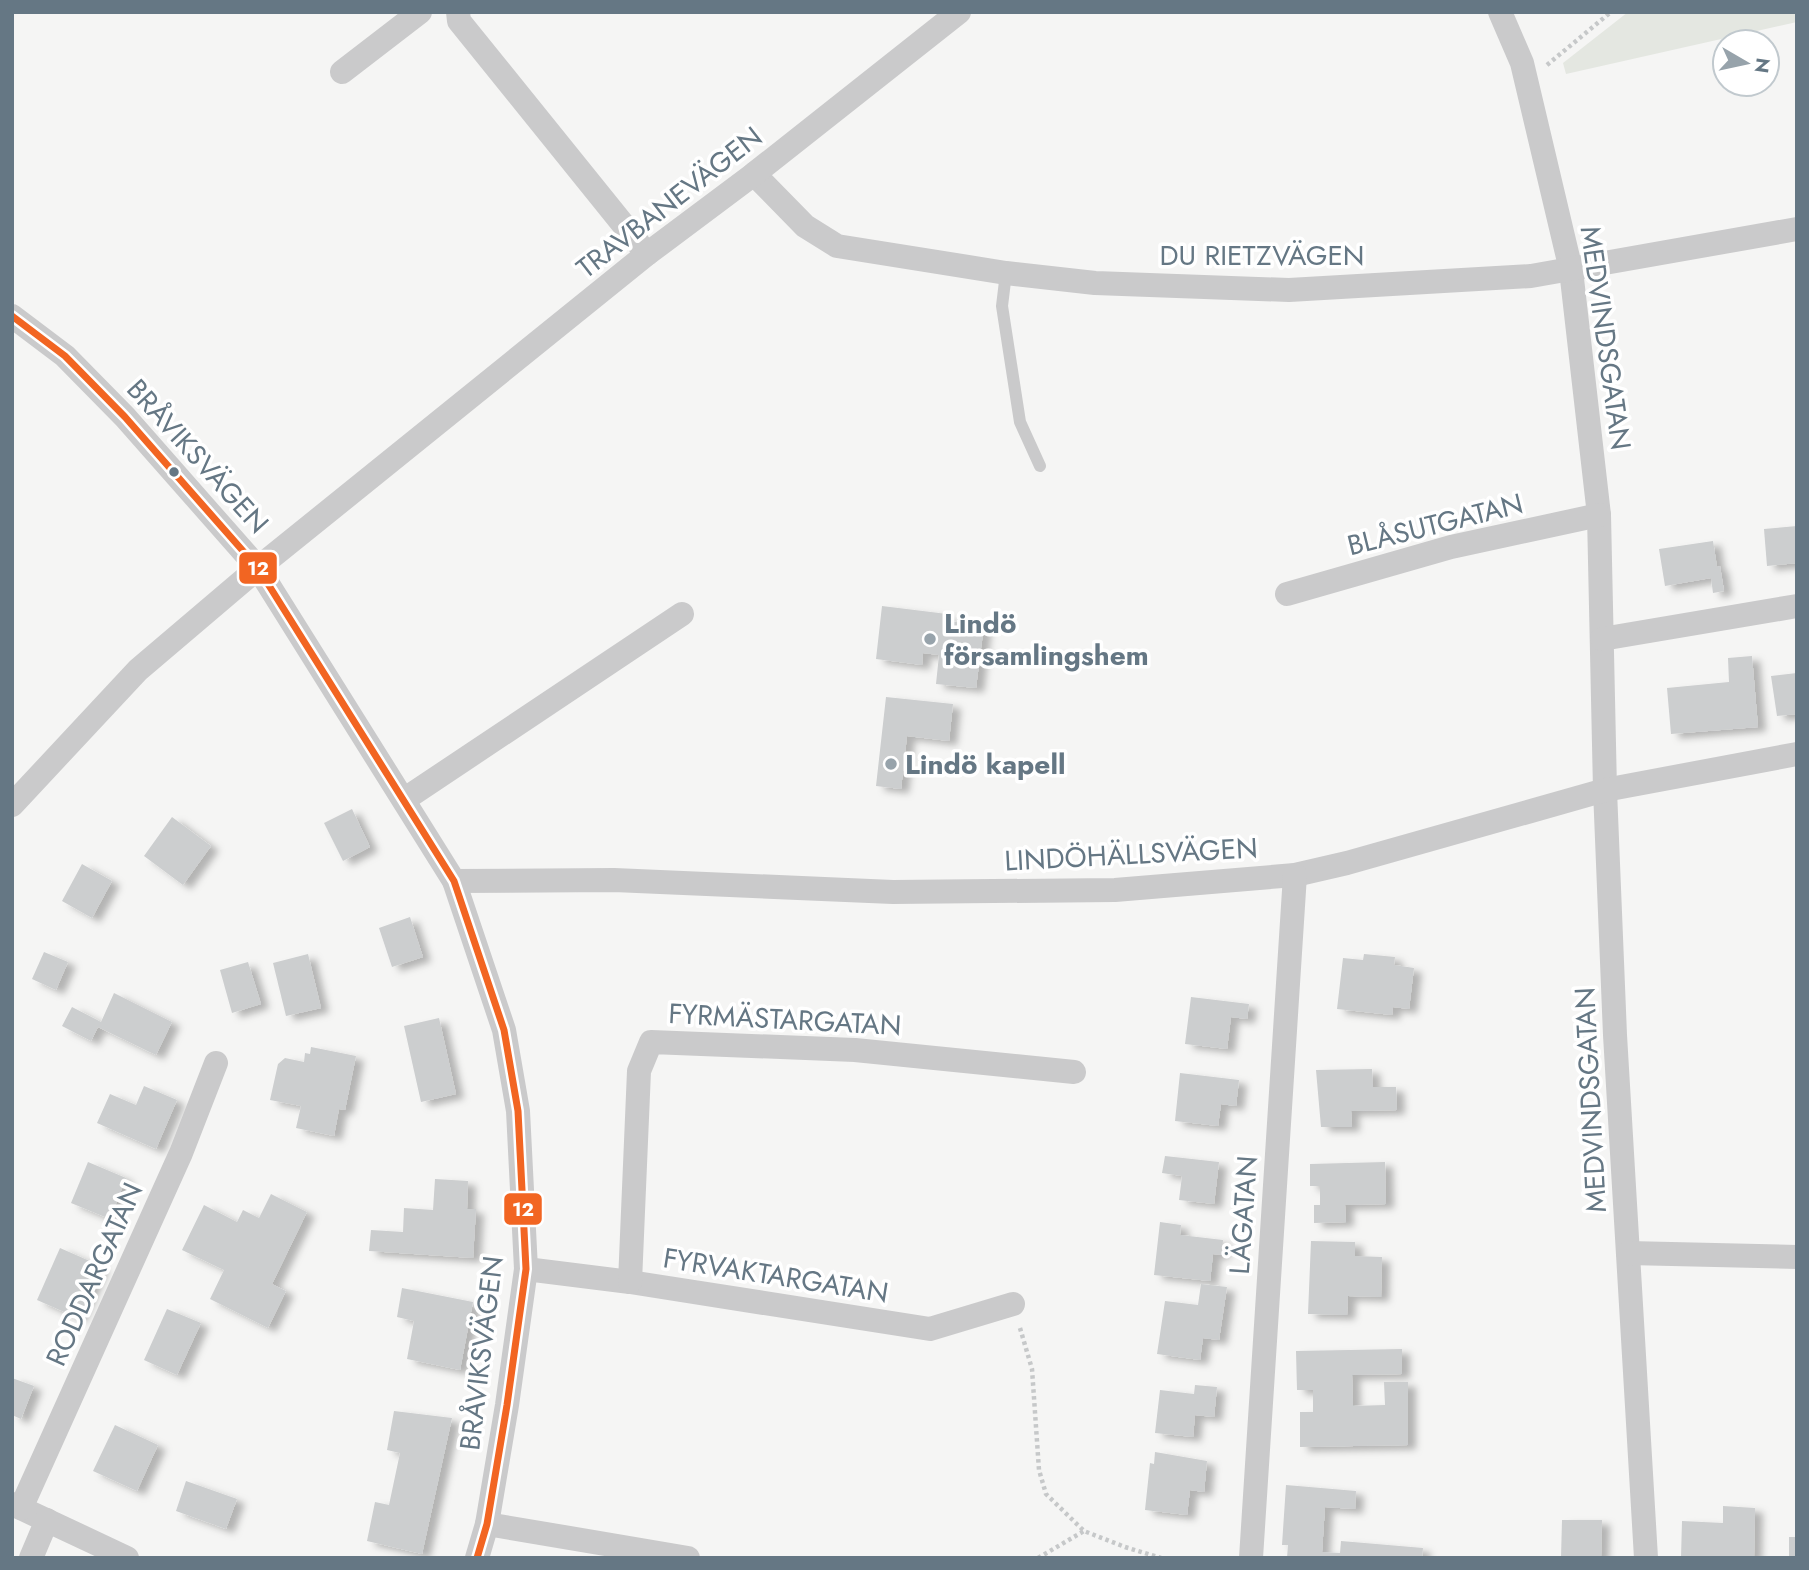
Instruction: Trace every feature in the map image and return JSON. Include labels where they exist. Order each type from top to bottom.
[{"type":"street","points":[[342,72],[420,12]]},
{"type":"street","points":[[458,12],[459,21],[647,254]]},
{"type":"street","name":"TRAVBANEVÄGEN","points":[[12,805],[138,670],[258,568],[647,254],[754,174],[959,12]]},
{"type":"street","name":"MEDVINDSGATAN","points":[[1500,12],[1527,81],[1571,270],[1599,515],[1605,790],[1615,1035],[1646,1558]]},
{"type":"street","name":"DU RIETZVÄGEN","points":[[754,174],[805,226],[837,246],[1006,273],[1095,283],[1289,290],[1531,276],[1797,229]]},
{"type":"street","name":"BRÅVIKSVÄGEN","points":[[12,316],[65,356],[125,417],[258,568],[454,881],[504,1030],[517,1111],[526,1269],[507,1405],[486,1524],[477,1558]]},
{"type":"street","name":"BLÅSUTGATAN","points":[[1287,594],[1451,547],[1599,515]]},
{"type":"street","points":[[1602,639],[1797,606]]},
{"type":"street","points":[[405,800],[682,614]]},
{"type":"street","name":"LINDÖHÄLLSVÄGEN","points":[[454,881],[614,880],[894,892],[1115,890],[1294,875],[1348,863],[1605,790],[1797,754]]},
{"type":"street","name":"LÄGATAN","points":[[1251,1558],[1294,875]]},
{"type":"street","name":"FYRMÄSTARGATAN","points":[[630,1282],[639,1071],[651,1042],[855,1050],[1074,1072]]},
{"type":"street","name":"RODDARGATAN","points":[[16,1506],[181,1153],[216,1063]]},
{"type":"street","points":[[1628,1253],[1797,1257]]},
{"type":"street","name":"FYRVAKTARGATAN","points":[[526,1269],[630,1282],[930,1329],[1013,1304]]},
{"type":"street","points":[[16,1506],[127,1558]]},
{"type":"street","points":[[31,1558],[47,1520]]},
{"type":"street","points":[[486,1524],[688,1558]]},
{"type":"lane","points":[[1006,273],[1002,306],[1020,422],[1040,466]]},
{"type":"path","points":[[1527,81],[1611,12]]},
{"type":"path","points":[[1013,1304],[1032,1369],[1039,1470],[1046,1494],[1084,1531],[1161,1558]]},
{"type":"path","points":[[1038,1558],[1084,1531]]},
{"type":"shaded area","points":[[1628,12],[1797,12],[1797,22],[1770,28],[1711,28],[1711,41],[1566,74],[1563,63]]},
{"type":"building","points":[[1797,526],[1797,563],[1767,566],[1764,529]]},
{"type":"building","points":[[1713,541],[1724,591],[1713,593],[1711,578],[1665,586],[1659,549]]},
{"type":"building","name":"Lindö församlingshem","points":[[882,606],[947,614],[946,621],[984,625],[976,688],[936,684],[939,655],[923,653],[922,665],[876,659]]},
{"type":"building","points":[[1752,656],[1758,727],[1671,734],[1667,688],[1729,682],[1728,658]]},
{"type":"building","points":[[1797,673],[1797,714],[1777,716],[1771,676]]},
{"type":"building","name":"Lindö kapell","points":[[886,697],[953,704],[949,741],[907,736],[901,789],[876,786]]},
{"type":"building","points":[[352,809],[370,847],[343,861],[324,823]]},
{"type":"building","points":[[172,817],[211,846],[183,885],[144,856]]},
{"type":"building","points":[[82,864],[112,881],[92,918],[62,901]]},
{"type":"building","points":[[410,917],[423,957],[392,967],[379,928]]},
{"type":"building","points":[[44,952],[68,962],[56,990],[32,979]]},
{"type":"building","points":[[308,954],[321,1008],[286,1016],[273,963]]},
{"type":"building","points":[[1364,954],[1395,957],[1394,965],[1414,968],[1409,1009],[1393,1007],[1392,1015],[1337,1009],[1343,958],[1363,960]]},
{"type":"building","points":[[248,962],[261,1004],[232,1013],[220,970]]},
{"type":"building","points":[[114,993],[172,1022],[156,1055],[98,1027],[91,1041],[62,1026],[72,1007],[101,1022]]},
{"type":"building","points":[[1191,997],[1249,1004],[1247,1019],[1231,1017],[1227,1049],[1185,1044]]},
{"type":"building","points":[[439,1018],[456,1094],[421,1102],[404,1026]]},
{"type":"building","points":[[311,1047],[356,1056],[345,1110],[339,1109],[334,1136],[296,1128],[301,1106],[270,1100],[278,1064],[285,1058],[304,1062],[305,1053],[310,1054]]},
{"type":"building","points":[[1372,1069],[1373,1087],[1396,1087],[1397,1110],[1351,1111],[1352,1127],[1321,1127],[1316,1070]]},
{"type":"building","points":[[1180,1073],[1239,1080],[1236,1106],[1221,1104],[1218,1126],[1175,1121]]},
{"type":"building","points":[[144,1086],[177,1100],[156,1149],[97,1123],[110,1094],[136,1105]]},
{"type":"building","points":[[1165,1156],[1219,1162],[1214,1204],[1179,1200],[1182,1176],[1162,1173]]},
{"type":"building","points":[[88,1162],[126,1178],[110,1219],[71,1203]]},
{"type":"building","points":[[1385,1162],[1386,1204],[1345,1205],[1346,1222],[1314,1223],[1314,1205],[1320,1205],[1320,1186],[1310,1186],[1310,1164]]},
{"type":"building","points":[[435,1179],[468,1181],[467,1209],[476,1209],[473,1258],[369,1251],[371,1230],[403,1232],[404,1208],[433,1210]]},
{"type":"building","points":[[271,1194],[307,1212],[272,1284],[286,1291],[268,1328],[210,1299],[224,1270],[182,1250],[204,1205],[237,1222],[243,1210],[259,1218]]},
{"type":"building","points":[[1160,1222],[1181,1225],[1180,1235],[1223,1240],[1222,1255],[1213,1254],[1210,1281],[1154,1275]]},
{"type":"building","points":[[1311,1241],[1355,1242],[1355,1256],[1382,1257],[1381,1297],[1348,1296],[1347,1315],[1308,1314]]},
{"type":"building","points":[[60,1248],[101,1266],[78,1318],[37,1300]]},
{"type":"building","points":[[1201,1284],[1227,1287],[1219,1340],[1203,1338],[1200,1360],[1157,1354],[1165,1301],[1198,1305]]},
{"type":"building","points":[[402,1288],[473,1302],[460,1370],[407,1359],[414,1321],[397,1317]]},
{"type":"building","points":[[167,1309],[201,1323],[177,1375],[144,1360]]},
{"type":"building","points":[[1402,1349],[1402,1374],[1352,1375],[1353,1406],[1385,1405],[1384,1382],[1408,1382],[1408,1445],[1300,1447],[1300,1412],[1313,1412],[1313,1390],[1297,1390],[1296,1351]]},
{"type":"building","points":[[12,1378],[34,1386],[21,1419],[12,1415]]},
{"type":"building","points":[[1195,1385],[1217,1387],[1214,1417],[1195,1415],[1193,1437],[1155,1433],[1160,1390],[1194,1394]]},
{"type":"building","points":[[394,1411],[452,1418],[422,1554],[367,1541],[375,1502],[389,1505],[400,1453],[387,1450]]},
{"type":"building","points":[[115,1425],[158,1445],[137,1491],[93,1471]]},
{"type":"building","points":[[1155,1452],[1207,1461],[1204,1492],[1190,1490],[1187,1515],[1145,1510],[1150,1463],[1154,1464]]},
{"type":"building","points":[[186,1481],[237,1499],[226,1529],[176,1511]]},
{"type":"building","points":[[1286,1485],[1356,1491],[1355,1509],[1325,1507],[1322,1552],[1340,1553],[1341,1541],[1423,1548],[1422,1558],[1287,1558],[1288,1545],[1282,1545]]},
{"type":"building","points":[[1723,1506],[1755,1508],[1754,1558],[1681,1558],[1682,1521],[1723,1523]]},
{"type":"building","points":[[1562,1520],[1602,1520],[1601,1558],[1561,1558]]},
{"type":"building","points":[[1789,1537],[1797,1537],[1797,1558],[1789,1558]]},
{"type":"transit line","name":"12","points":[[12,316],[65,356],[125,417],[258,568],[454,881],[504,1030],[518,1111],[526,1269],[487,1524],[477,1558]]},
{"type":"place","name":"Lindö församlingshem","points":[[930,639]]},
{"type":"place","name":"Lindö kapell","points":[[891,764]]}]
